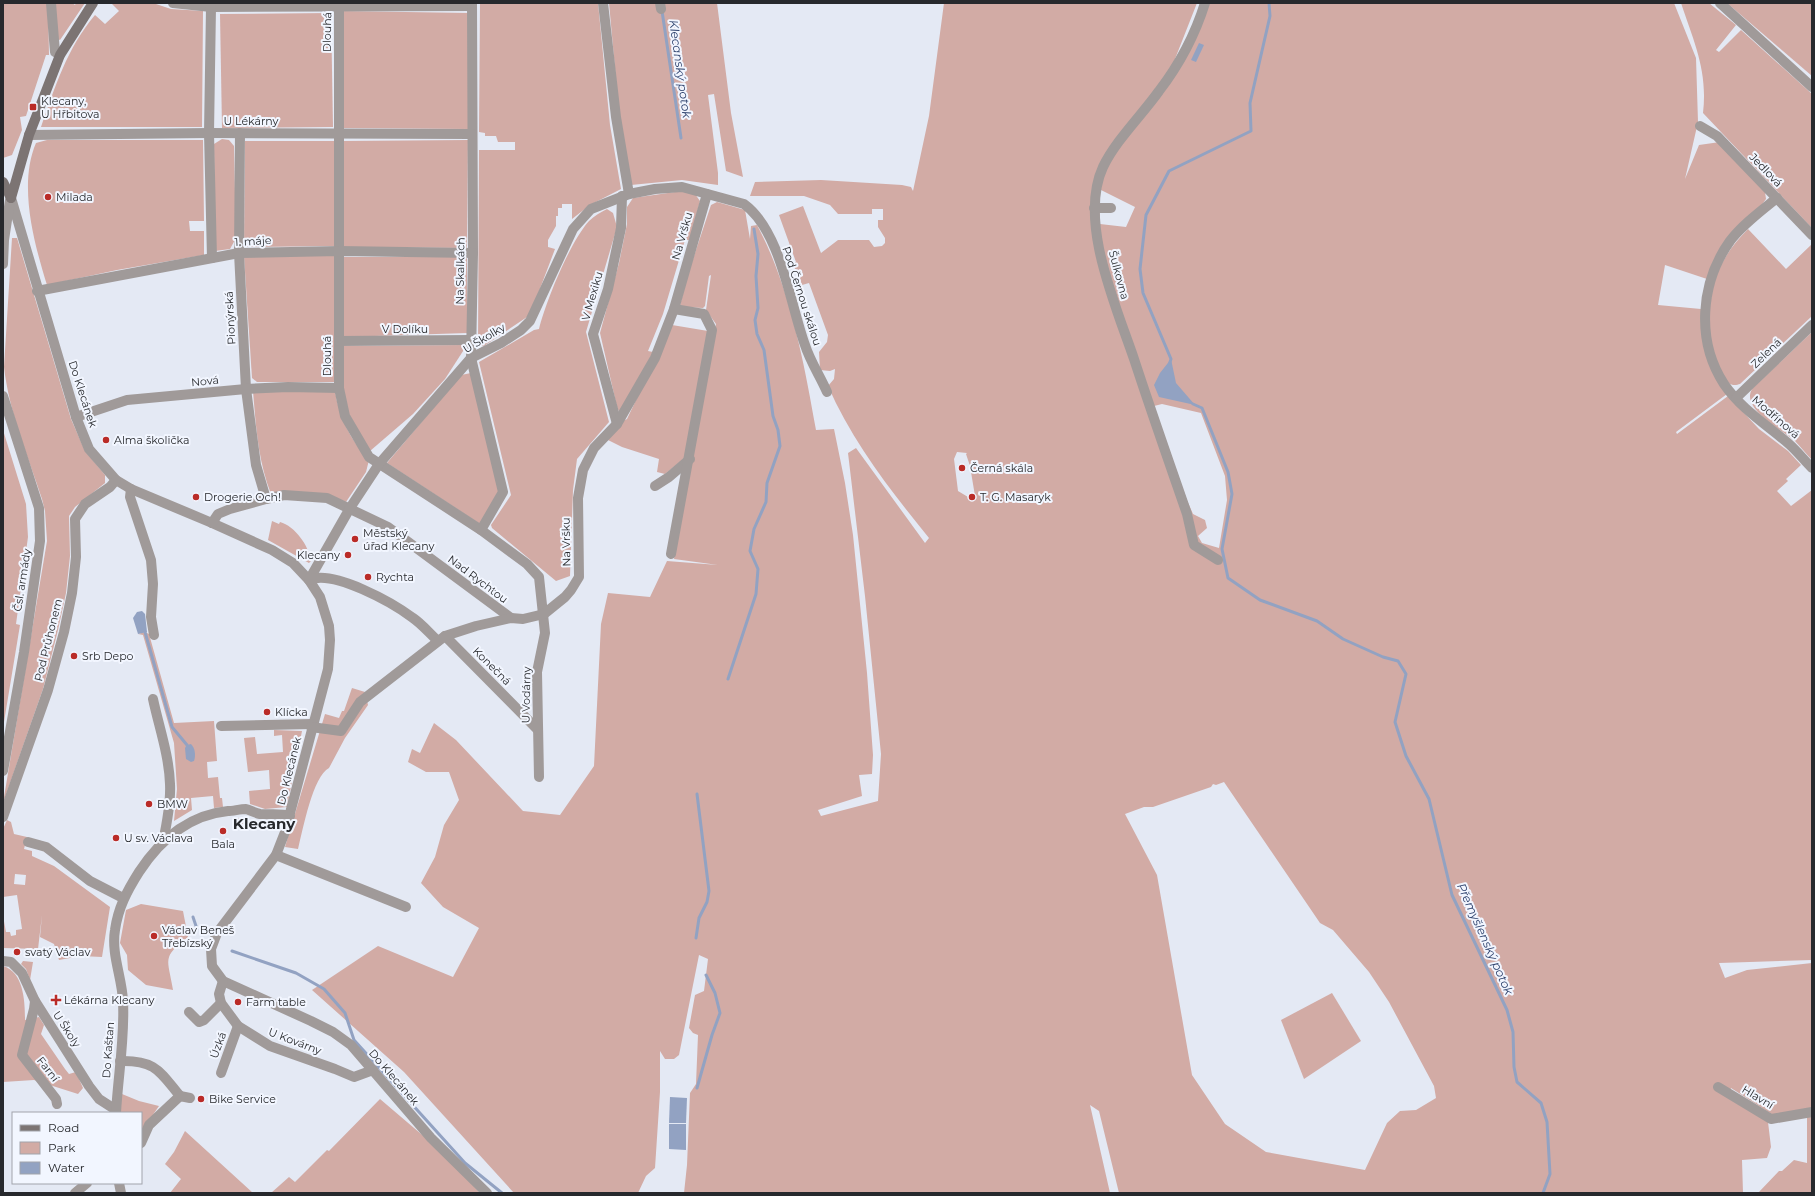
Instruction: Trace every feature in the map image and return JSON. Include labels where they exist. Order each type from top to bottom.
[{"type":"street","points":[[51,3],[54,52],[60,55]]},
{"type":"street","points":[[3,264],[4,240],[11,198],[29,135],[60,55],[93,3]]},
{"type":"street","points":[[173,3],[211,7],[472,4]]},
{"type":"street","name":"V Mexiku","points":[[602,3],[626,195],[611,274],[593,334],[617,424]]},
{"type":"street","name":"Šulkovna","points":[[1205,3],[1181,59],[1159,92],[1137,118],[1104,165],[1097,182],[1094,208],[1099,248],[1116,311],[1187,514],[1194,545],[1218,560]]},
{"type":"street","points":[[1720,3],[1812,86]]},
{"type":"street","name":"Na Skalkách","points":[[472,4],[473,253],[471,358],[503,492],[482,530]]},
{"type":"street","name":"Dlouhá","points":[[339,6],[339,388],[345,416],[369,457],[482,530],[527,564],[539,578],[544,614]]},
{"type":"street","points":[[211,7],[209,132],[212,258]]},
{"type":"street","name":"Jedlová","points":[[1700,126],[1717,136],[1812,235]]},
{"type":"street","name":"U Lékárny","points":[[29,135],[209,132],[472,134]]},
{"type":"street","name":"Pionýrská","points":[[240,133],[239,253],[246,389],[256,465],[266,499]]},
{"type":"street","points":[[3,182],[11,198]]},
{"type":"street","name":"U Školky","points":[[309,580],[350,508],[379,464],[471,358],[501,343],[521,330],[530,321],[573,229],[591,210],[626,195],[655,189],[682,187],[707,194]]},
{"type":"street","name":"Na Vršku","points":[[309,725],[341,731],[360,702],[441,639],[476,626],[510,618],[523,619],[544,614],[565,597],[578,577],[578,498],[583,470],[594,448],[617,424],[655,358],[674,309],[707,194]]},
{"type":"street","name":"Pod Černou skálou","points":[[707,194],[744,204],[757,217],[766,231],[786,281],[805,346],[827,392]]},
{"type":"street","name":"Do Klecánek","points":[[11,198],[37,291],[76,417],[89,449],[116,480],[131,489],[272,550],[293,563],[309,580],[320,598],[328,626],[330,640],[328,669],[309,725],[306,757],[290,816],[276,855],[217,933],[211,949],[212,966],[223,981],[333,1032],[351,1045],[431,1138],[488,1193]]},
{"type":"street","name":"Modřínová","points":[[1777,198],[1730,241],[1713,272],[1706,299],[1704,317],[1712,362],[1724,385],[1755,418],[1790,444],[1812,468]]},
{"type":"street","points":[[1094,208],[1111,208]]},
{"type":"street","name":"1. máje","points":[[37,291],[239,253],[339,251],[473,253]]},
{"type":"street","points":[[671,554],[690,459],[712,330],[704,314],[674,309]]},
{"type":"street","name":"Zelená","points":[[1736,398],[1812,325]]},
{"type":"street","name":"V Dolíku","points":[[339,341],[471,340]]},
{"type":"street","name":"Nová","points":[[76,417],[126,400],[246,389],[288,387],[339,388]]},
{"type":"street","name":"Čsl. armády","points":[[3,396],[39,508],[40,541],[24,652],[3,771]]},
{"type":"street","points":[[655,486],[669,477],[690,459]]},
{"type":"street","name":"Pod Průhonem","points":[[3,818],[48,690],[64,632],[72,593],[76,557],[75,519],[85,504],[110,488],[116,480]]},
{"type":"street","points":[[131,489],[130,497],[151,560],[153,584],[151,617],[154,635]]},
{"type":"street","points":[[212,523],[215,517],[224,511],[284,495],[327,498],[350,508]]},
{"type":"street","name":"Nad Rychtou","points":[[350,508],[388,528],[510,618]]},
{"type":"street","name":"Konečná","points":[[309,580],[316,577],[335,579],[361,588],[414,618],[441,639],[538,730]]},
{"type":"street","name":"U Vodárny","points":[[539,777],[537,672],[545,633],[544,614]]},
{"type":"street","points":[[153,699],[164,743],[170,785],[169,814],[163,842]]},
{"type":"street","points":[[221,726],[309,725]]},
{"type":"street","name":"Do Kaštan","points":[[116,1112],[123,1003],[122,981],[114,949],[114,941],[119,909],[123,898],[147,860],[163,842],[174,832],[195,819],[219,812],[246,809],[259,814],[290,816]]},
{"type":"street","points":[[28,842],[46,847],[90,881],[123,898]]},
{"type":"street","points":[[276,855],[406,908]]},
{"type":"street","name":"U Školy","points":[[3,961],[12,962],[22,973],[35,1001],[99,1099],[116,1112]]},
{"type":"street","points":[[189,1012],[199,1022],[204,1020],[221,1003],[219,994],[223,981]]},
{"type":"street","name":"Farní","points":[[35,1001],[22,1055],[56,1099],[57,1104]]},
{"type":"street","name":"U Kovárny","points":[[221,1003],[238,1026],[270,1046],[354,1077],[373,1070]]},
{"type":"street","name":"Úzká","points":[[221,1073],[238,1026]]},
{"type":"street","points":[[120,1061],[149,1063],[166,1076],[185,1097],[149,1125],[142,1141]]},
{"type":"street","name":"Hlavní","points":[[1718,1086],[1771,1119],[1812,1112]]},
{"type":"street","points":[[75,1193],[86,1184]]},
{"type":"green space","points":[[3,3],[48,3],[49,55],[46,55],[26,116],[20,117],[22,130],[12,155],[3,158]]},
{"type":"green space","points":[[55,3],[72,3],[75,5],[76,3],[85,3],[60,40],[58,39]]},
{"type":"green space","points":[[111,3],[153,3],[171,9],[203,11],[202,127],[41,127],[51,97],[69,54],[95,15],[105,24],[119,11]]},
{"type":"green space","points":[[480,3],[598,3],[610,125],[621,189],[590,205],[572,219],[572,204],[562,204],[562,208],[558,208],[556,226],[548,240],[548,247],[555,249],[530,315],[484,346],[478,346],[479,150],[515,150],[515,142],[498,142],[496,136],[485,136],[485,133],[479,132]]},
{"type":"green space","points":[[609,3],[717,3],[731,113],[743,177],[726,171],[714,94],[708,95],[718,173],[718,185],[682,180],[631,185],[620,123]]},
{"type":"green space","points":[[944,3],[1197,3],[1162,92],[1208,3],[1674,3],[1696,58],[1698,122],[1685,179],[1699,145],[1720,142],[1765,192],[1766,199],[1707,279],[1665,265],[1658,305],[1701,309],[1727,394],[1676,432],[1677,434],[1728,396],[1759,429],[1788,451],[1801,465],[1786,479],[1788,481],[1777,491],[1791,506],[1812,490],[1812,960],[1719,963],[1725,978],[1747,970],[1812,963],[1812,1193],[1758,1193],[1779,1171],[1782,1171],[1794,1160],[1807,1163],[1807,1117],[1773,1115],[1731,1088],[1728,1098],[1768,1122],[1771,1147],[1767,1158],[1742,1160],[1743,1193],[1119,1193],[1099,1111],[1090,1105],[1110,1193],[684,1193],[687,1165],[690,1093],[696,1084],[698,1035],[693,1033],[689,1028],[695,995],[704,991],[708,959],[699,955],[679,1055],[674,1059],[665,1059],[660,1051],[660,1092],[655,1168],[646,1176],[638,1193],[514,1193],[404,1072],[312,990],[378,946],[453,977],[479,928],[443,907],[421,883],[435,857],[444,825],[459,800],[449,772],[426,772],[408,762],[412,749],[420,753],[434,723],[456,740],[523,811],[560,815],[594,766],[601,624],[608,593],[650,597],[667,561],[718,565],[674,559],[716,324],[706,310],[711,275],[709,276],[705,306],[703,308],[683,307],[680,305],[689,271],[711,205],[717,202],[745,210],[750,239],[751,226],[757,225],[769,249],[787,299],[794,325],[801,352],[816,430],[834,429],[845,483],[853,535],[867,673],[873,755],[872,774],[859,775],[862,796],[818,810],[821,816],[878,801],[881,754],[865,596],[848,453],[856,448],[925,543],[929,538],[874,466],[849,427],[828,386],[834,379],[835,369],[830,371],[820,370],[819,352],[827,342],[828,335],[809,283],[802,285],[793,264],[796,262],[779,215],[803,206],[821,253],[838,240],[869,240],[874,247],[882,246],[885,243],[885,238],[878,227],[878,220],[883,220],[883,209],[872,209],[872,214],[838,214],[830,205],[804,196],[750,196],[755,182],[821,180],[902,185],[911,187],[913,191],[929,116]],"holes":[[[1099,189],[1135,207],[1126,227],[1100,224]],[[1162,404],[1201,413],[1225,476],[1227,500],[1219,548],[1202,543],[1198,536],[1207,528],[1205,520],[1193,514],[1154,406]],[[957,452],[967,453],[975,496],[968,497],[958,491],[954,459]],[[1224,782],[1320,923],[1333,930],[1369,972],[1389,1002],[1434,1086],[1436,1098],[1416,1110],[1400,1111],[1387,1123],[1365,1170],[1266,1152],[1225,1124],[1192,1075],[1157,875],[1125,814],[1144,807],[1153,807],[1211,787],[1213,784],[1216,785]]]},
{"type":"green space","points":[[1681,3],[1709,3],[1736,25],[1716,50],[1719,52],[1741,30],[1812,94],[1812,228],[1703,113],[1704,84],[1702,70]]},
{"type":"green space","points":[[1727,3],[1812,3],[1812,76]]},
{"type":"green space","points":[[342,11],[469,13],[468,129],[343,128]]},
{"type":"green space","points":[[331,13],[333,127],[222,128],[220,14]]},
{"type":"green space","points":[[222,139],[229,140],[234,146],[236,238],[230,249],[215,251],[214,144]]},
{"type":"green space","points":[[47,140],[203,140],[204,221],[189,221],[190,231],[204,231],[204,255],[117,270],[47,285],[33,233],[28,195],[28,177],[31,159],[36,143]]},
{"type":"green space","points":[[468,140],[467,248],[343,247],[344,141]]},
{"type":"green space","points":[[245,141],[335,141],[334,246],[244,247]]},
{"type":"green space","points":[[682,191],[695,194],[700,201],[690,240],[685,240],[663,314],[648,351],[653,352],[620,414],[617,407],[600,333],[619,263],[627,224],[627,207],[633,198]]},
{"type":"green space","points":[[607,209],[613,213],[617,227],[586,332],[609,422],[577,459],[573,490],[570,576],[556,581],[492,528],[491,525],[511,495],[479,362],[534,330],[539,329],[553,288],[574,243],[589,221]]},
{"type":"green space","points":[[1748,229],[1786,269],[1812,244],[1812,316],[1740,384],[1733,385],[1724,378],[1714,353],[1709,327],[1711,298],[1716,277],[1722,263],[1729,251]]},
{"type":"green space","points":[[12,238],[17,238],[71,419],[85,451],[105,475],[105,483],[75,507],[69,516],[70,556],[66,593],[58,630],[43,689],[3,803],[47,541],[45,511],[10,401],[4,367]]},
{"type":"green space","points":[[244,256],[335,256],[335,382],[257,382],[252,378]]},
{"type":"green space","points":[[344,257],[467,257],[467,333],[344,337]]},
{"type":"green space","points":[[672,325],[708,331],[687,456],[665,474],[657,472],[659,459],[622,447],[608,440],[623,421],[627,419]]},
{"type":"green space","points":[[1812,332],[1812,460],[1795,441],[1764,418],[1752,403],[1750,395],[1753,388]]},
{"type":"green space","points":[[465,345],[465,348],[445,379],[413,414],[370,451],[349,414],[344,391],[344,346]]},
{"type":"green space","points":[[471,373],[499,490],[480,524],[387,463],[461,375]]},
{"type":"green space","points":[[253,391],[335,391],[339,410],[351,437],[369,460],[366,472],[346,502],[326,493],[271,494],[260,456]]},
{"type":"green space","points":[[3,430],[26,504],[28,537],[16,624],[20,625],[3,728]]},
{"type":"green space","points":[[272,521],[279,524],[280,522],[286,524],[296,532],[310,555],[311,561],[309,563],[268,540]]},
{"type":"green space","points":[[145,632],[149,634],[174,723],[214,721],[217,761],[207,762],[208,778],[218,777],[220,798],[222,798],[223,807],[214,808],[213,796],[191,798],[192,810],[174,821],[177,789],[174,743],[143,635],[138,634]]},
{"type":"green space","points":[[352,688],[365,692],[368,705],[345,738],[329,768],[323,773],[318,781],[309,804],[298,849],[285,847],[325,714],[339,718],[342,711],[344,711]]},
{"type":"green space","points":[[274,730],[302,731],[287,807],[265,809],[250,804],[249,791],[270,789],[269,770],[248,772],[244,738],[255,737],[257,754],[283,752],[282,735],[274,736]]},
{"type":"green space","points":[[247,817],[249,823],[233,825],[232,819]]},
{"type":"green space","points":[[7,820],[11,822],[14,834],[27,837],[24,849],[32,851],[32,856],[54,866],[110,907],[102,957],[81,956],[59,960],[54,944],[40,937],[42,915],[38,949],[3,948],[3,916],[6,932],[10,932],[11,936],[16,935],[16,930],[22,929],[17,895],[3,897],[3,829]],"holes":[[[15,874],[26,875],[25,885],[14,884]]]},
{"type":"green space","points":[[141,904],[183,911],[188,937],[179,944],[168,959],[173,990],[146,985],[128,970],[127,955],[120,943],[126,910]]},
{"type":"green space","points":[[23,961],[33,962],[30,980],[26,969],[21,964]]},
{"type":"green space","points":[[3,966],[10,969],[15,974],[22,988],[25,1005],[25,1020],[39,1017],[44,1025],[41,1034],[69,1074],[76,1072],[83,1088],[78,1094],[34,1080],[3,1082]]},
{"type":"green space","points":[[1332,993],[1361,1041],[1304,1079],[1281,1020]]},
{"type":"green space","points":[[122,1094],[139,1101],[159,1106],[142,1131],[142,1112],[119,1112]]},
{"type":"green space","points":[[380,1099],[441,1151],[480,1193],[271,1193],[289,1177],[295,1182],[327,1150],[329,1151]]},
{"type":"green space","points":[[185,1131],[253,1193],[170,1193],[181,1179],[165,1164],[174,1152]]},
{"type":"water","points":[[1199,43],[1204,45],[1196,62],[1191,60]]},
{"type":"water","points":[[683,223],[689,225],[686,237],[679,236]]},
{"type":"water","points":[[1171,359],[1176,383],[1195,405],[1159,397],[1154,385],[1160,373]]},
{"type":"water","points":[[142,611],[145,614],[147,632],[138,634],[133,618],[137,612]]},
{"type":"water","points":[[191,744],[195,754],[194,761],[191,762],[186,759],[185,748],[187,745]]},
{"type":"water","points":[[670,1097],[687,1098],[686,1123],[669,1123]]},
{"type":"water","points":[[669,1124],[686,1124],[686,1150],[669,1149]]},
{"type":"waterway","name":"Přemyšlenský potok","points":[[1170,362],[1171,359],[1143,293],[1140,269],[1146,215],[1169,171],[1251,131],[1250,103],[1270,16],[1269,3]]},
{"type":"waterway","name":"Klecanský potok","points":[[662,11],[681,138]]},
{"type":"waterway","name":"Klecanský potok","points":[[728,679],[756,594],[758,569],[750,551],[754,529],[766,502],[767,483],[780,446],[778,430],[773,416],[764,350],[757,334],[755,320],[758,308],[756,276],[758,254],[754,229]]},
{"type":"waterway","name":"Přemyšlenský potok","points":[[1193,404],[1202,408],[1228,472],[1232,494],[1222,549],[1228,578],[1260,600],[1317,621],[1343,639],[1383,657],[1398,661],[1406,674],[1395,722],[1406,756],[1429,799],[1452,895],[1507,1010],[1513,1032],[1514,1067],[1517,1082],[1541,1103],[1547,1122],[1550,1174],[1543,1193]]},
{"type":"waterway","points":[[145,632],[172,727],[187,745],[188,749]]},
{"type":"waterway","name":"Klecanský potok","points":[[696,938],[699,918],[707,902],[709,891],[697,794]]},
{"type":"waterway","points":[[193,917],[197,929]]},
{"type":"waterway","points":[[232,951],[296,973],[324,989],[345,1013],[354,1040],[465,1163],[502,1193]]},
{"type":"waterway","name":"Klecanský potok","points":[[697,1088],[720,1013],[715,993],[706,975]]},
{"type":"place","name":"Klecany, U Hřbitova","points":[[33,107]]},
{"type":"place","name":"Milada","points":[[48,197]]},
{"type":"place","name":"Alma školička","points":[[106,440]]},
{"type":"place","name":"Černá skála","points":[[962,468]]},
{"type":"place","name":"Drogerie Och!","points":[[196,497]]},
{"type":"place","name":"T. G. Masaryk","points":[[972,497]]},
{"type":"place","name":"Městský úřad Klecany","points":[[355,539]]},
{"type":"place","name":"Klecany","points":[[348,555]]},
{"type":"place","name":"Rychta","points":[[368,577]]},
{"type":"place","name":"Srb Depo","points":[[74,656]]},
{"type":"place","name":"Klícka","points":[[267,712]]},
{"type":"place","name":"BMW","points":[[149,804]]},
{"type":"place","name":"Bala","points":[[223,831]]},
{"type":"place","name":"U sv. Václava","points":[[116,838]]},
{"type":"place","name":"Václav Beneš Třebízský","points":[[154,936]]},
{"type":"place","name":"svatý Václav","points":[[17,952]]},
{"type":"place","name":"Lékárna Klecany","points":[[56,1000]]},
{"type":"place","name":"Farm table","points":[[238,1002]]},
{"type":"place","name":"Bike Service","points":[[201,1099]]},
{"type":"district","name":"Klecany","points":[[264,824]]}]
